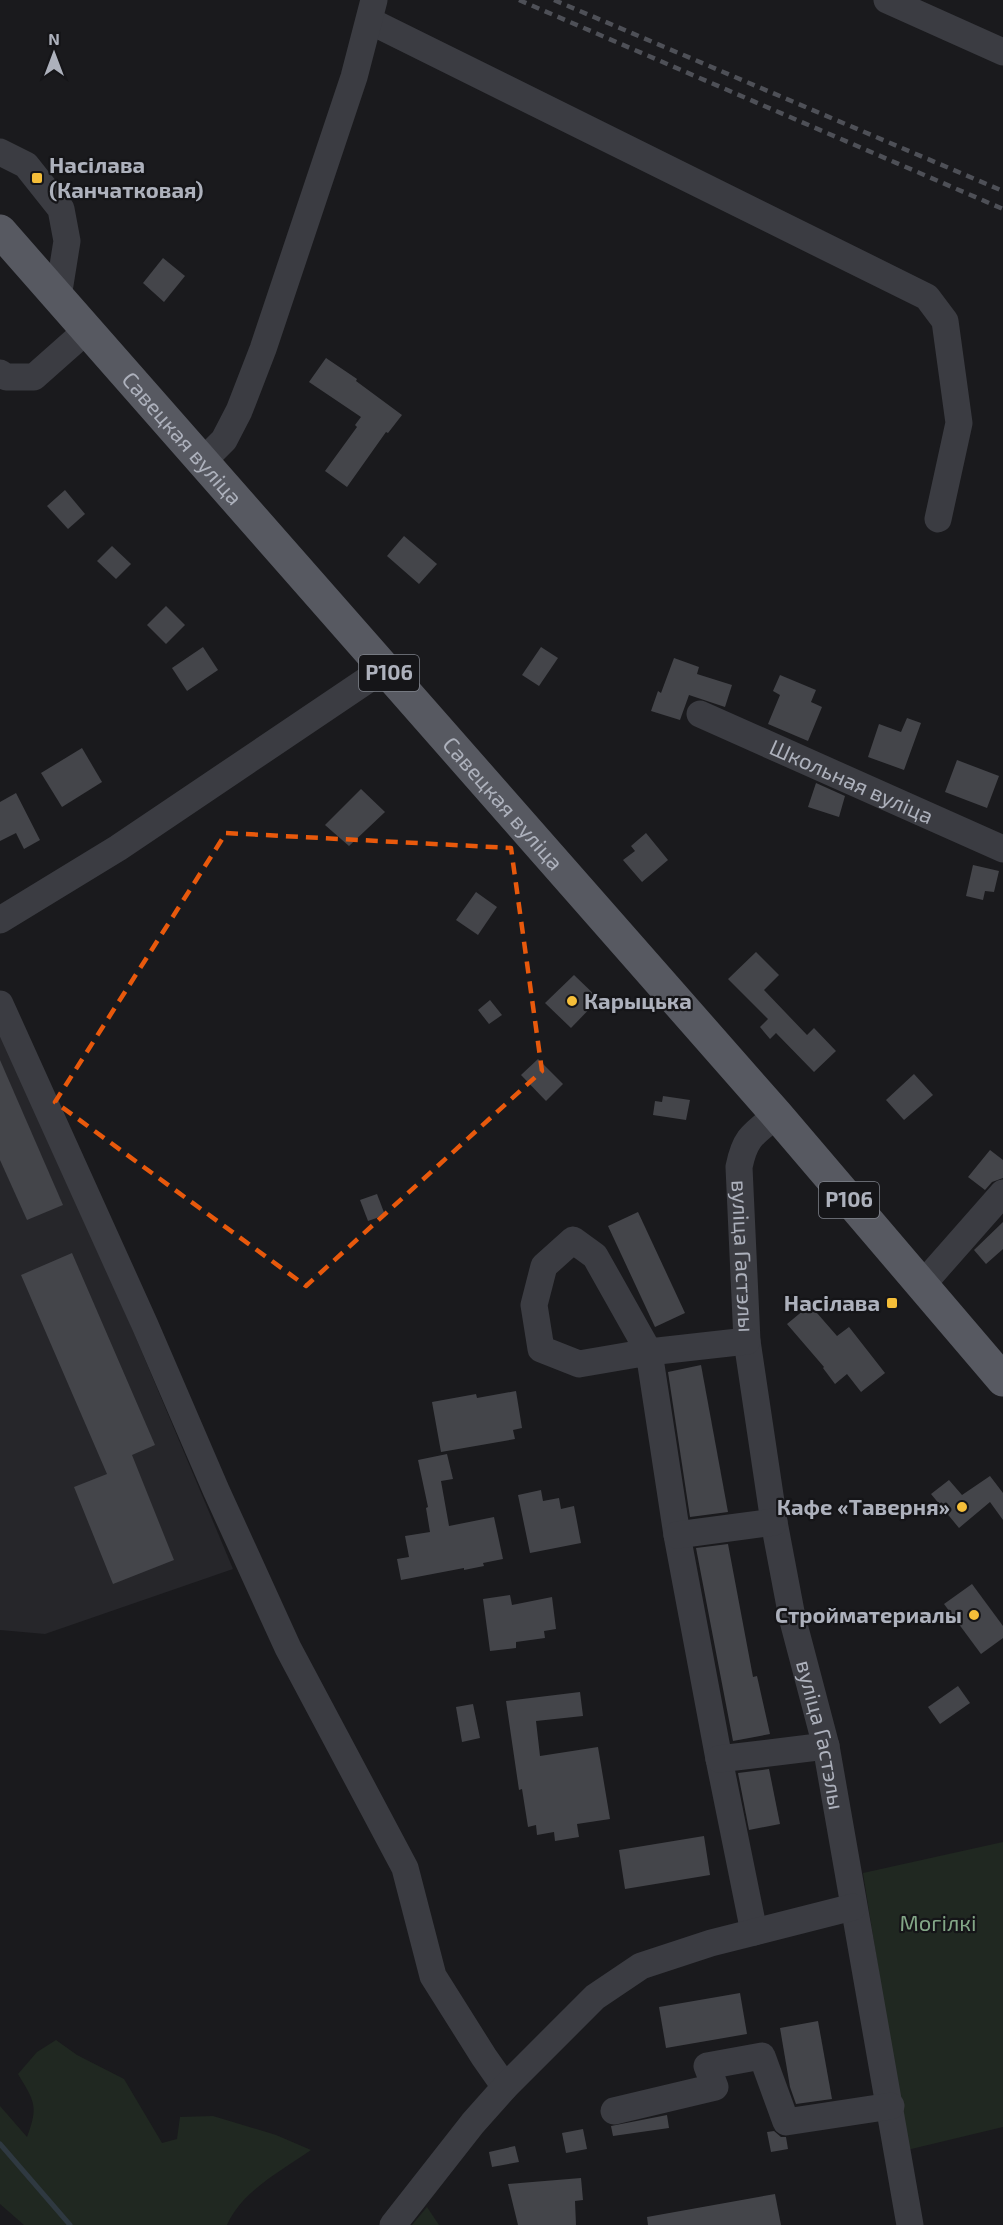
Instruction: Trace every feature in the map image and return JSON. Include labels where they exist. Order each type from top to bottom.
[{"type":"main road","name":"Савецкая вуліца","points":[[0,231],[777,1115],[1003,1380]]},
{"type":"street","points":[[887,0],[1003,52]]},
{"type":"street","points":[[202,462],[225,440],[239,411],[354,77],[372,10],[927,297],[945,321],[959,423],[938,519]]},
{"type":"street","points":[[0,152],[26,165],[62,209],[67,241],[58,297]]},
{"type":"street","points":[[0,373],[6,377],[34,377],[87,330]]},
{"type":"street","points":[[0,920],[118,848],[385,668]]},
{"type":"street","name":"Школьная вуліца","points":[[700,714],[1003,849]]},
{"type":"street","points":[[0,1004],[288,1648],[405,1868],[433,1976],[505,2087]]},
{"type":"street","name":"вуліца Гастэлы","points":[[777,1115],[756,1131],[743,1146],[739,1167],[747,1341],[774,1522],[792,1617],[826,1746],[853,1907],[891,2106],[910,2225]]},
{"type":"street","points":[[922,1285],[1003,1193]]},
{"type":"street","points":[[747,1341],[649,1352],[579,1364],[541,1349],[534,1305],[544,1266],[573,1240],[595,1256],[649,1352],[676,1535],[754,1932]]},
{"type":"street","points":[[676,1535],[774,1522]]},
{"type":"street","points":[[719,1759],[826,1746]]},
{"type":"street","points":[[393,2225],[473,2123],[505,2087],[595,1997],[641,1966],[711,1943],[853,1907]]},
{"type":"street","points":[[614,2111],[715,2087],[708,2066],[762,2056],[786,2122],[891,2106]]},
{"type":"highlighted area","points":[[226,833],[511,848],[542,1071],[306,1286],[55,1102]]},
{"type":"shaded area","points":[[0,1014],[233,1569],[45,1634],[0,1630]]},
{"type":"green space","name":"Могілкі","points":[[1003,1842],[1003,2127],[907,2150],[863,1873]]},
{"type":"green space","points":[[56,2040],[77,2055],[124,2079],[162,2143],[177,2139],[180,2117],[213,2116],[276,2135],[311,2150],[252,2192],[242,2202],[227,2225],[24,2225],[0,2204],[0,2106],[27,2137],[34,2110],[31,2097],[18,2074],[37,2052]]},
{"type":"green space","points":[[427,2207],[439,2225],[412,2225]]},
{"type":"building","points":[[163,258],[185,276],[164,302],[143,283]]},
{"type":"building","points":[[326,358],[357,379],[356,381],[402,415],[388,433],[386,432],[347,487],[325,471],[357,427],[355,425],[361,417],[309,382]]},
{"type":"building","points":[[65,490],[85,514],[68,529],[47,506]]},
{"type":"building","points":[[404,536],[437,564],[419,584],[387,556]]},
{"type":"building","points":[[112,546],[131,564],[116,579],[97,561]]},
{"type":"building","points":[[166,606],[185,625],[166,644],[147,625]]},
{"type":"building","points":[[203,647],[218,670],[187,691],[172,668]]},
{"type":"building","points":[[541,647],[558,658],[539,686],[522,675]]},
{"type":"building","points":[[674,658],[699,667],[697,674],[732,685],[725,707],[689,695],[680,720],[651,711],[658,691],[661,693]]},
{"type":"building","points":[[780,675],[816,690],[811,702],[822,707],[808,741],[768,724],[780,695],[773,691]]},
{"type":"building","points":[[907,718],[921,723],[904,770],[868,757],[879,724],[901,732]]},
{"type":"building","points":[[82,748],[102,782],[62,807],[41,773]]},
{"type":"building","points":[[957,760],[999,776],[987,808],[945,792]]},
{"type":"building","points":[[816,783],[845,796],[839,817],[808,807]]},
{"type":"building","points":[[361,789],[385,812],[349,846],[325,825]]},
{"type":"building","points":[[16,793],[40,840],[24,849],[16,833],[0,841],[0,802]]},
{"type":"building","points":[[646,833],[668,860],[642,882],[623,860],[635,851],[631,846]]},
{"type":"building","points":[[973,865],[999,871],[994,892],[985,891],[983,900],[966,896]]},
{"type":"building","points":[[476,892],[497,907],[478,935],[456,920]]},
{"type":"building","points":[[756,952],[779,975],[764,990],[807,1035],[814,1028],[836,1051],[814,1072],[776,1033],[770,1039],[760,1027],[768,1019],[728,979]]},
{"type":"building","name":"Карыцька","points":[[574,975],[599,999],[571,1028],[545,1003]]},
{"type":"building","points":[[490,1000],[502,1015],[489,1024],[478,1010]]},
{"type":"building","points":[[538,1059],[563,1084],[546,1101],[521,1075]]},
{"type":"building","points":[[0,1060],[63,1205],[27,1220],[0,1160]]},
{"type":"building","points":[[914,1074],[933,1095],[904,1120],[886,1100]]},
{"type":"building","points":[[663,1096],[690,1100],[686,1120],[653,1115],[655,1101],[662,1102]]},
{"type":"building","points":[[990,1150],[1003,1160],[1003,1178],[992,1182],[985,1190],[968,1177]]},
{"type":"building","points":[[377,1194],[385,1215],[368,1221],[360,1200]]},
{"type":"building","points":[[638,1212],[685,1313],[655,1327],[608,1226]]},
{"type":"building","points":[[1003,1222],[1003,1249],[986,1264],[974,1250]]},
{"type":"building","points":[[72,1253],[155,1445],[132,1455],[174,1560],[113,1584],[74,1487],[107,1474],[21,1275]]},
{"type":"building","points":[[810,1305],[837,1336],[849,1327],[885,1373],[861,1392],[847,1374],[835,1384],[824,1367],[787,1324]]},
{"type":"building","points":[[701,1365],[728,1512],[690,1517],[668,1372]]},
{"type":"building","points":[[516,1391],[522,1428],[513,1430],[515,1439],[441,1452],[432,1402],[476,1394],[477,1398]]},
{"type":"building","points":[[447,1454],[453,1479],[441,1481],[449,1526],[494,1517],[503,1559],[483,1563],[484,1566],[401,1580],[397,1559],[409,1557],[405,1536],[430,1532],[426,1508],[428,1507],[418,1460]]},
{"type":"building","points":[[990,1476],[1003,1493],[1003,1520],[990,1502],[959,1528],[931,1494],[949,1480],[962,1495]]},
{"type":"building","points":[[541,1490],[543,1501],[559,1498],[561,1509],[574,1506],[581,1543],[530,1553],[518,1495]]},
{"type":"building","points":[[728,1544],[753,1677],[757,1676],[770,1734],[733,1741],[696,1548]]},
{"type":"building","name":"Стройматериалы","points":[[972,1584],[1003,1626],[1003,1638],[981,1654],[944,1604]]},
{"type":"building","points":[[510,1595],[512,1605],[552,1597],[556,1629],[544,1631],[545,1638],[516,1642],[516,1648],[490,1651],[483,1599]]},
{"type":"building","points":[[958,1686],[970,1703],[940,1724],[928,1707]]},
{"type":"building","points":[[580,1692],[583,1716],[536,1721],[540,1756],[598,1747],[610,1819],[577,1824],[579,1837],[555,1841],[554,1832],[537,1835],[536,1825],[528,1827],[522,1789],[519,1790],[506,1701]]},
{"type":"building","points":[[473,1704],[480,1738],[462,1742],[456,1707]]},
{"type":"building","points":[[769,1769],[780,1824],[749,1830],[738,1773]]},
{"type":"building","points":[[704,1836],[710,1875],[625,1889],[619,1850]]},
{"type":"building","points":[[740,1993],[747,2034],[666,2048],[659,2007]]},
{"type":"building","points":[[818,2021],[832,2099],[796,2104],[790,2087],[780,2028]]},
{"type":"building","points":[[667,2115],[669,2128],[613,2136],[611,2126]]},
{"type":"building","points":[[583,2129],[587,2149],[566,2153],[562,2133]]},
{"type":"building","points":[[774,2131],[781,2137],[786,2137],[788,2149],[771,2152],[767,2132]]},
{"type":"building","points":[[515,2146],[519,2162],[492,2167],[489,2152]]},
{"type":"building","points":[[581,2178],[583,2200],[575,2201],[576,2225],[518,2225],[508,2184]]},
{"type":"building","points":[[775,2194],[781,2225],[648,2225],[647,2217]]},
{"type":"waterway","points":[[0,2144],[70,2225]]},
{"type":"railway","points":[[519,0],[1003,209]]},
{"type":"railway","points":[[554,0],[1003,191]]},
{"type":"place","name":"Насілава (Канчатковая)","points":[[37,178]]},
{"type":"place","name":"Карыцька","points":[[572,1001]]},
{"type":"place","name":"Насілава","points":[[892,1303]]},
{"type":"place","name":"Кафе «Таверня»","points":[[962,1507]]},
{"type":"place","name":"Стройматериалы","points":[[974,1615]]}]
